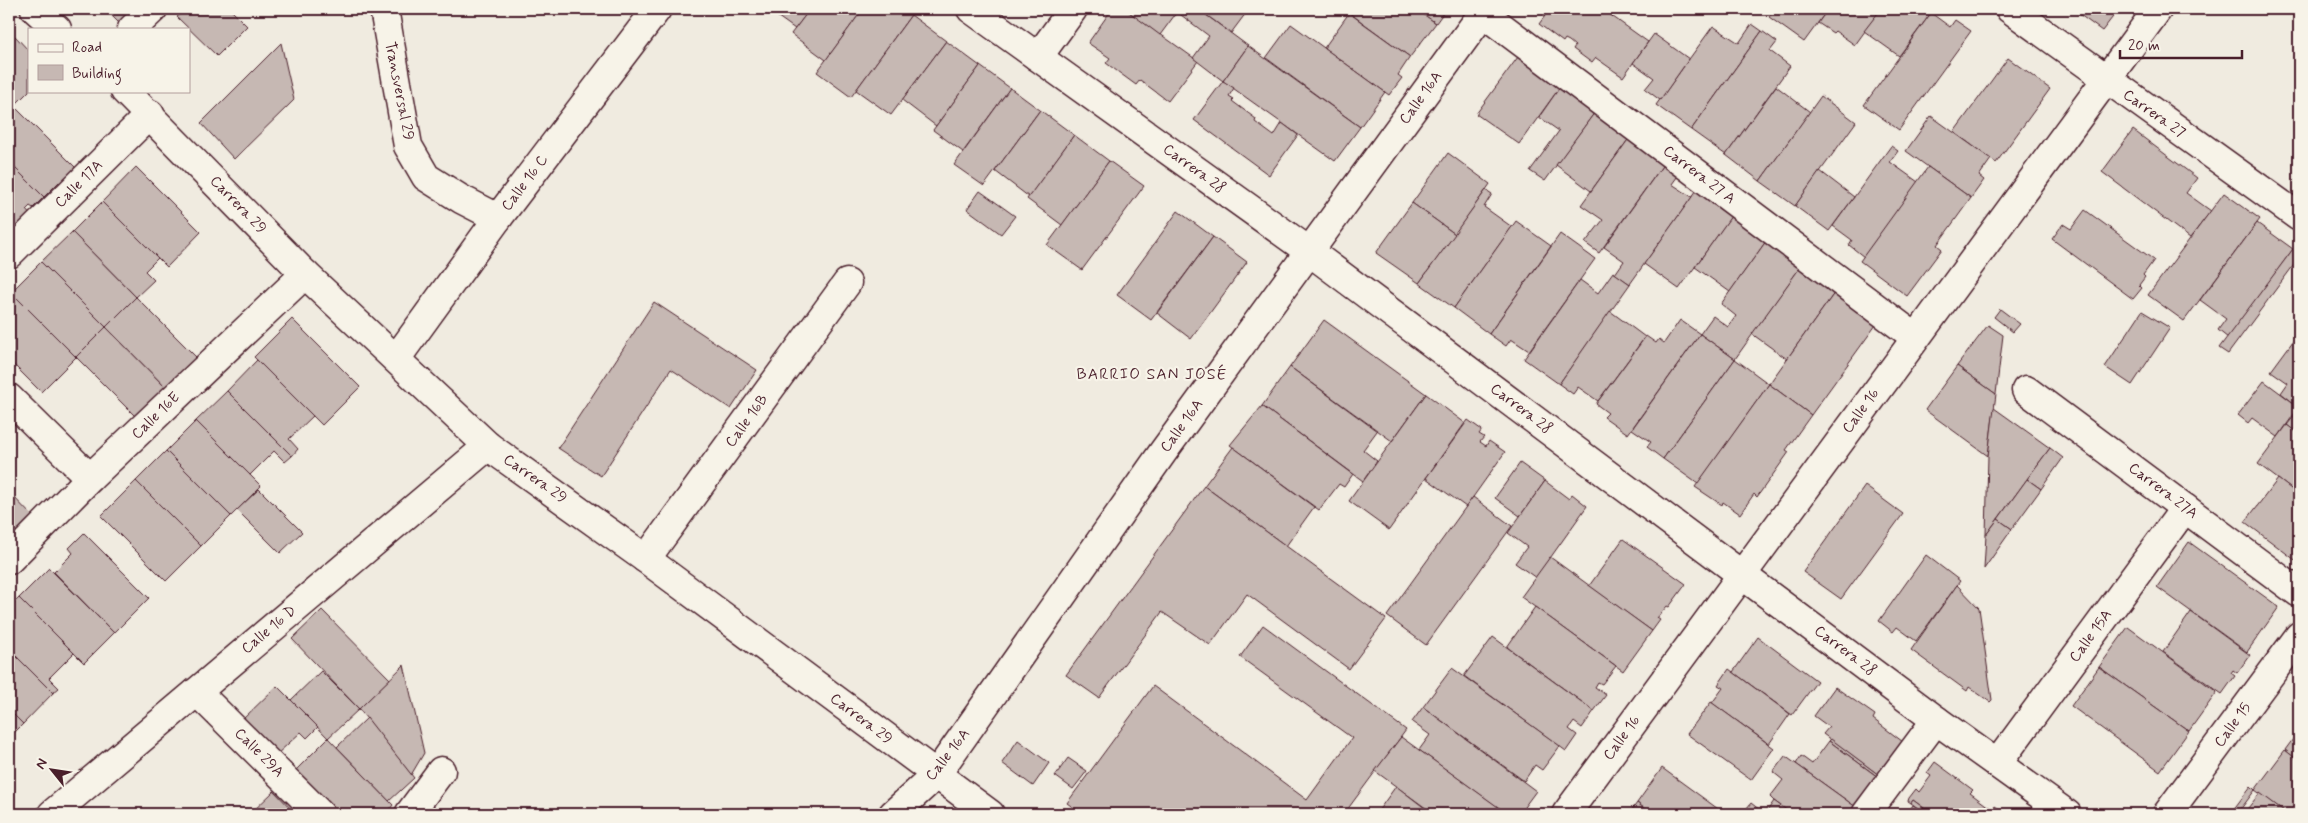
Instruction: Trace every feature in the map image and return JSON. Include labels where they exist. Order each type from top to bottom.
[{"type":"street","points":[[35,9],[56,28]]},
{"type":"street","points":[[133,28],[153,9]]},
{"type":"street","name":"Transversal 29","points":[[384,9],[408,146],[426,177],[461,199],[498,218]]},
{"type":"street","name":"Calle 16 C","points":[[396,359],[498,218],[657,9]]},
{"type":"street","name":"Carrera 28","points":[[971,9],[1310,252],[1936,720],[2066,814]]},
{"type":"street","points":[[1038,57],[1073,9]]},
{"type":"street","name":"Carrera 27","points":[[2010,9],[2299,217]]},
{"type":"street","name":"Calle 16","points":[[1566,814],[2158,9]]},
{"type":"street","name":"Calle 16A","points":[[893,814],[936,775],[1163,452],[1484,11]]},
{"type":"street","name":"Carrera 27 A","points":[[1484,11],[1915,337]]},
{"type":"street","name":"Carrera 29","points":[[126,92],[150,114],[305,274],[488,446],[646,559],[990,814]]},
{"type":"street","name":"Calle 17A","points":[[9,254],[150,114]]},
{"type":"street","name":"Calle 16E","points":[[9,560],[90,478],[305,274]]},
{"type":"street","name":"Calle 16B","points":[[646,559],[847,283]]},
{"type":"street","name":"Carrera 27A","points":[[2026,390],[2299,593]]},
{"type":"street","points":[[9,398],[90,478]]},
{"type":"street","name":"Calle 16 D","points":[[52,814],[488,446]]},
{"type":"street","name":"Calle 15A","points":[[1997,764],[2185,508]]},
{"type":"street","name":"Calle 15","points":[[2167,814],[2299,636]]},
{"type":"street","name":"Calle 29A","points":[[197,692],[320,814]]},
{"type":"street","points":[[1866,814],[1936,720]]},
{"type":"street","points":[[409,814],[441,771]]},
{"type":"building","points":[[105,9],[139,9],[121,25]]},
{"type":"building","points":[[186,9],[230,9],[247,26],[217,56],[177,17]]},
{"type":"building","points":[[767,9],[810,9],[795,29]]},
{"type":"building","points":[[810,9],[863,9],[826,60],[791,34]]},
{"type":"building","points":[[863,9],[902,9],[911,15],[851,97],[817,72]]},
{"type":"building","points":[[1112,9],[1125,9],[1198,61],[1168,101],[1140,80],[1136,85],[1106,63],[1110,58],[1088,43]]},
{"type":"building","points":[[1125,9],[1198,9],[1248,46],[1223,81],[1193,58],[1209,36],[1177,12],[1160,35]]},
{"type":"building","points":[[1198,9],[1249,9],[1231,33]]},
{"type":"building","points":[[1344,9],[1416,9],[1436,23],[1410,57]]},
{"type":"building","points":[[1416,9],[1446,9],[1436,23]]},
{"type":"building","points":[[1550,9],[1602,9],[1648,42],[1623,77],[1596,58],[1592,63],[1573,49],[1575,46],[1569,41],[1565,39],[1563,42],[1539,24]]},
{"type":"building","points":[[1775,9],[1828,9],[1804,42],[1769,17]]},
{"type":"building","points":[[1828,9],[1881,9],[1855,45],[1835,31],[1833,33],[1818,23]]},
{"type":"building","points":[[1881,9],[1934,9],[1899,56],[1864,31]]},
{"type":"building","points":[[2072,9],[2119,9],[2102,31]]},
{"type":"building","points":[[1349,13],[1410,57],[1398,75],[1402,78],[1389,95],[1324,48]]},
{"type":"building","points":[[1931,13],[1950,27],[1955,20],[1971,31],[1899,130],[1864,105]]},
{"type":"building","points":[[911,15],[946,41],[891,115],[856,90]]},
{"type":"building","points":[[1291,24],[1385,92],[1360,127],[1266,58]]},
{"type":"building","points":[[1752,24],[1762,31],[1691,130],[1656,105],[1713,26],[1739,43]]},
{"type":"building","points":[[1762,31],[1777,42],[1770,51],[1790,66],[1726,155],[1691,130]]},
{"type":"building","points":[[1654,34],[1689,59],[1660,100],[1645,89],[1654,78],[1633,63]]},
{"type":"building","points":[[15,36],[28,50],[28,92],[14,106],[9,100],[9,42]]},
{"type":"building","points":[[946,41],[980,66],[936,126],[902,100]]},
{"type":"building","points":[[281,43],[294,100],[234,159],[201,123]]},
{"type":"building","points":[[1248,46],[1360,127],[1335,161],[1223,81]]},
{"type":"building","points":[[1518,57],[1560,87],[1519,144],[1476,114]]},
{"type":"building","points":[[2008,58],[2050,89],[1996,163],[1954,132]]},
{"type":"building","points":[[980,66],[1010,88],[963,152],[933,130]]},
{"type":"building","points":[[1223,81],[1234,88],[1229,96],[1234,99],[1232,101],[1256,119],[1255,122],[1274,136],[1282,123],[1298,135],[1269,175],[1194,120]]},
{"type":"building","points":[[1776,86],[1810,112],[1760,181],[1726,155]]},
{"type":"building","points":[[1560,87],[1595,112],[1545,181],[1530,171],[1559,131],[1539,117]]},
{"type":"building","points":[[1010,88],[1040,110],[984,186],[954,165]]},
{"type":"building","points":[[1821,96],[1856,122],[1795,206],[1760,181]]},
{"type":"building","points":[[9,100],[14,106],[9,111]]},
{"type":"building","points":[[14,106],[79,171],[63,187],[59,182],[44,197],[9,162],[9,111]]},
{"type":"building","points":[[1040,110],[1074,135],[1029,197],[995,171]]},
{"type":"building","points":[[1595,112],[1630,137],[1591,191],[1556,165]]},
{"type":"building","points":[[1931,116],[1991,159],[1979,176],[1984,180],[1971,198],[1906,151]]},
{"type":"building","points":[[2133,130],[2197,178],[2186,193],[2211,211],[2190,238],[2102,172]]},
{"type":"building","points":[[1074,135],[1109,161],[1062,225],[1027,199]]},
{"type":"building","points":[[1630,137],[1665,162],[1599,253],[1585,243],[1603,220],[1581,205]]},
{"type":"building","points":[[1891,146],[1898,151],[1890,162],[1918,182],[1864,257],[1849,245],[1852,240],[1833,226]]},
{"type":"building","points":[[1448,153],[1490,184],[1455,234],[1412,203]]},
{"type":"building","points":[[1109,161],[1144,186],[1082,270],[1047,245]]},
{"type":"building","points":[[9,162],[44,197],[33,208],[30,206],[26,210],[32,217],[17,232],[9,223]]},
{"type":"building","points":[[1665,162],[1680,173],[1672,184],[1692,197],[1630,284],[1615,274],[1624,261],[1604,247]]},
{"type":"building","points":[[136,167],[201,232],[167,267],[102,202]]},
{"type":"building","points":[[1928,167],[1971,198],[1937,245],[1942,249],[1907,296],[1860,261]]},
{"type":"building","points":[[1820,171],[1854,197],[1829,231],[1795,206]]},
{"type":"building","points":[[1699,187],[1714,198],[1711,203],[1731,217],[1679,289],[1644,264]]},
{"type":"building","points":[[1486,190],[1492,194],[1484,207],[1512,227],[1454,308],[1419,283]]},
{"type":"building","points":[[980,191],[1015,216],[1001,234],[967,209]]},
{"type":"building","points":[[2224,193],[2260,219],[2184,321],[2148,295]]},
{"type":"building","points":[[102,202],[158,258],[145,271],[154,280],[136,297],[72,232]]},
{"type":"building","points":[[1412,203],[1455,234],[1419,283],[1376,253]]},
{"type":"building","points":[[2085,210],[2154,260],[2143,275],[2145,277],[2139,285],[2142,288],[2133,299],[2052,239],[2063,224],[2071,229]]},
{"type":"building","points":[[1178,211],[1213,237],[1151,320],[1117,295]]},
{"type":"building","points":[[1734,212],[1769,237],[1730,292],[1695,267]]},
{"type":"building","points":[[1516,221],[1551,246],[1489,334],[1454,308]]},
{"type":"building","points":[[9,223],[17,232],[9,244]]},
{"type":"building","points":[[2257,223],[2293,249],[2228,338],[2218,330],[2226,319],[2200,300]]},
{"type":"building","points":[[72,232],[136,297],[106,327],[41,262]]},
{"type":"building","points":[[1560,234],[1595,259],[1529,351],[1511,339],[1506,346],[1489,334]]},
{"type":"building","points":[[1213,237],[1247,262],[1191,339],[1157,313]]},
{"type":"building","points":[[1769,237],[1804,262],[1735,359],[1700,334],[1713,316],[1728,327],[1736,316],[1721,304]]},
{"type":"building","points":[[2293,249],[2299,254],[2299,258],[2228,354],[2219,348]]},
{"type":"building","points":[[41,262],[106,327],[76,357],[11,292]]},
{"type":"building","points":[[1804,262],[1835,292],[1787,359],[1752,334]]},
{"type":"building","points":[[1613,272],[1630,284],[1559,384],[1524,359],[1580,280],[1598,293]]},
{"type":"building","points":[[11,292],[76,357],[41,392],[9,360],[9,294]]},
{"type":"building","points":[[1835,292],[1881,318],[1811,415],[1769,384]]},
{"type":"building","points":[[136,297],[201,362],[171,393],[106,327]]},
{"type":"building","points":[[654,302],[757,370],[731,409],[671,369],[601,476],[558,448]]},
{"type":"building","points":[[2000,309],[2020,324],[2013,332],[1994,317]]},
{"type":"building","points":[[1610,311],[1645,337],[1598,401],[1578,387],[1573,394],[1559,384]]},
{"type":"building","points":[[2142,311],[2170,328],[2132,385],[2105,367]]},
{"type":"building","points":[[292,319],[360,387],[322,425],[254,357]]},
{"type":"building","points":[[1324,320],[1426,394],[1392,441],[1290,367]]},
{"type":"building","points":[[1680,320],[1700,334],[1628,434],[1604,417],[1608,413],[1596,404],[1646,336],[1656,343],[1659,339],[1664,343]]},
{"type":"building","points":[[1988,325],[2003,335],[1996,394],[1957,366]]},
{"type":"building","points":[[106,327],[171,393],[141,422],[76,357]]},
{"type":"building","points":[[2299,333],[2299,407],[2281,393],[2288,383],[2271,371]]},
{"type":"building","points":[[1700,334],[1735,359],[1663,459],[1647,447],[1651,442],[1632,429]]},
{"type":"building","points":[[1735,359],[1769,384],[1698,484],[1663,459]]},
{"type":"building","points":[[257,360],[313,416],[289,439],[298,449],[292,456],[227,391]]},
{"type":"building","points":[[1957,366],[1996,394],[1988,456],[1925,410]]},
{"type":"building","points":[[1290,367],[1377,431],[1363,450],[1377,461],[1363,481],[1262,406]]},
{"type":"building","points":[[2264,381],[2299,407],[2278,437],[2252,418],[2248,423],[2238,415]]},
{"type":"building","points":[[1769,384],[1811,415],[1786,450],[1789,452],[1757,497],[1754,494],[1740,514],[1723,502],[1722,505],[1695,487]]},
{"type":"building","points":[[227,391],[292,456],[285,462],[274,451],[250,475],[196,421]]},
{"type":"building","points":[[1426,394],[1465,423],[1389,530],[1349,501]]},
{"type":"building","points":[[1262,406],[1353,474],[1344,487],[1339,484],[1319,510],[1230,445]]},
{"type":"building","points":[[1994,408],[2050,448],[1986,535],[1988,456]]},
{"type":"building","points":[[2299,410],[2299,434],[2287,425]]},
{"type":"building","points":[[1468,420],[1482,430],[1479,434],[1484,437],[1480,442],[1486,446],[1489,441],[1505,452],[1466,507],[1426,478]]},
{"type":"building","points":[[196,421],[261,486],[231,516],[166,451]]},
{"type":"building","points":[[2287,425],[2299,434],[2299,495],[2258,464]]},
{"type":"building","points":[[1233,447],[1314,507],[1286,546],[1204,486]]},
{"type":"building","points":[[2050,448],[2063,458],[2041,489],[2027,479]]},
{"type":"building","points":[[166,451],[231,516],[201,546],[136,481]]},
{"type":"building","points":[[1520,463],[1545,481],[1520,516],[1495,498]]},
{"type":"building","points":[[2027,479],[2041,489],[2012,529],[1998,519]]},
{"type":"building","points":[[2278,479],[2299,495],[2299,563],[2245,522]]},
{"type":"building","points":[[136,481],[201,546],[166,581],[101,516]]},
{"type":"building","points":[[1545,481],[1569,499],[1572,494],[1587,506],[1536,578],[1515,563],[1527,547],[1508,533]]},
{"type":"building","points":[[1204,486],[1386,619],[1349,669],[1247,594],[1210,645],[1162,612],[1099,698],[1066,675]]},
{"type":"building","points":[[1865,486],[1903,514],[1841,599],[1803,572]]},
{"type":"building","points":[[259,489],[302,532],[280,553],[237,510]]},
{"type":"building","points":[[9,492],[36,520],[22,534],[18,530],[9,539]]},
{"type":"building","points":[[1473,497],[1512,526],[1426,645],[1387,616]]},
{"type":"building","points":[[1998,519],[2012,529],[1984,569],[1986,535]]},
{"type":"building","points":[[84,533],[149,598],[114,633],[54,572],[73,553],[69,548]]},
{"type":"building","points":[[1623,539],[1686,584],[1669,607],[1667,606],[1657,618],[1660,620],[1652,631],[1589,586]]},
{"type":"building","points":[[2189,542],[2279,607],[2247,652],[2157,587]]},
{"type":"building","points":[[1926,555],[1960,581],[1916,641],[1897,627],[1893,632],[1879,621]]},
{"type":"building","points":[[1550,557],[1652,631],[1623,671],[1521,597]]},
{"type":"building","points":[[49,568],[114,633],[84,663],[19,598]]},
{"type":"building","points":[[1957,585],[1979,608],[1992,700],[1990,702],[1969,687],[1967,691],[1911,650]]},
{"type":"building","points":[[19,598],[74,653],[49,678],[59,688],[53,693],[9,649],[9,608]]},
{"type":"building","points":[[1535,607],[1616,666],[1602,684],[1598,682],[1595,687],[1606,695],[1594,711],[1507,647]]},
{"type":"building","points":[[322,610],[390,679],[359,709],[292,639]]},
{"type":"building","points":[[2191,612],[2250,655],[2237,673],[2233,670],[2231,673],[2235,676],[2222,694],[2163,652]]},
{"type":"building","points":[[1263,625],[1406,730],[1344,814],[1082,814],[1067,803],[1153,686],[1307,800],[1352,738],[1240,657]]},
{"type":"building","points":[[2128,627],[2217,692],[2189,731],[2099,667]]},
{"type":"building","points":[[1493,637],[1594,711],[1582,728],[1574,722],[1569,729],[1577,735],[1566,751],[1464,676]]},
{"type":"building","points":[[1758,637],[1817,681],[1792,715],[1733,672]]},
{"type":"building","points":[[9,649],[53,693],[23,724],[9,710]]},
{"type":"building","points":[[404,665],[424,753],[411,775],[359,709]]},
{"type":"building","points":[[2099,667],[2189,731],[2160,771],[2071,706]]},
{"type":"building","points":[[1452,668],[1560,746],[1542,770],[1535,765],[1524,781],[1423,707]]},
{"type":"building","points":[[1729,669],[1790,714],[1769,744],[1712,703],[1723,688],[1718,685]]},
{"type":"building","points":[[321,671],[359,709],[328,738],[291,700]]},
{"type":"building","points":[[277,686],[318,727],[307,738],[301,732],[276,755],[242,720]]},
{"type":"building","points":[[1835,687],[1875,715],[1873,719],[1907,745],[1887,781],[1823,734],[1829,727],[1814,716]]},
{"type":"building","points":[[1711,702],[1774,748],[1751,780],[1687,734]]},
{"type":"building","points":[[1423,707],[1536,791],[1519,814],[1507,814],[1419,750],[1430,735],[1412,722]]},
{"type":"building","points":[[9,710],[23,724],[9,738]]},
{"type":"building","points":[[367,718],[414,778],[389,801],[337,747]]},
{"type":"building","points":[[2299,731],[2299,761],[2285,750]]},
{"type":"building","points":[[1401,737],[1505,812],[1504,814],[1434,814],[1375,771]]},
{"type":"building","points":[[328,738],[393,805],[386,814],[333,814],[293,773]]},
{"type":"building","points":[[1831,739],[1883,778],[1882,780],[1829,741]]},
{"type":"building","points":[[1018,740],[1049,763],[1033,786],[1002,763]]},
{"type":"building","points":[[1829,741],[1882,780],[1860,810],[1796,764],[1801,756],[1812,764]]},
{"type":"building","points":[[2285,750],[2299,761],[2299,814],[2288,814],[2255,790]]},
{"type":"building","points":[[1785,756],[1860,810],[1856,814],[1792,814],[1770,797],[1783,780],[1773,772]]},
{"type":"building","points":[[1068,758],[1087,771],[1073,789],[1055,776]]},
{"type":"building","points":[[1935,762],[1973,790],[1970,793],[1993,810],[1995,806],[2006,814],[1932,814],[1913,800],[1911,803],[1908,801],[1916,789],[1919,792],[1931,776],[1927,773]]},
{"type":"building","points":[[1662,768],[1725,814],[1652,814],[1637,803]]},
{"type":"building","points":[[1396,786],[1430,812],[1428,814],[1376,814]]},
{"type":"building","points":[[2251,786],[2255,790],[2240,810],[2244,813],[2260,793],[2288,814],[2230,814]]},
{"type":"building","points":[[274,791],[296,814],[250,814]]},
{"type":"building","points":[[1913,800],[1932,814],[1926,814],[1911,803]]},
{"type":"building","points":[[1774,801],[1792,814],[1765,814]]},
{"type":"building","points":[[1637,803],[1652,814],[1629,814]]},
{"type":"building","points":[[1751,803],[1765,814],[1742,814]]},
{"type":"building","points":[[1913,805],[1926,814],[1907,814]]},
{"type":"district","name":"BARRIO SAN JOSÉ","points":[[1152,374]]}]
